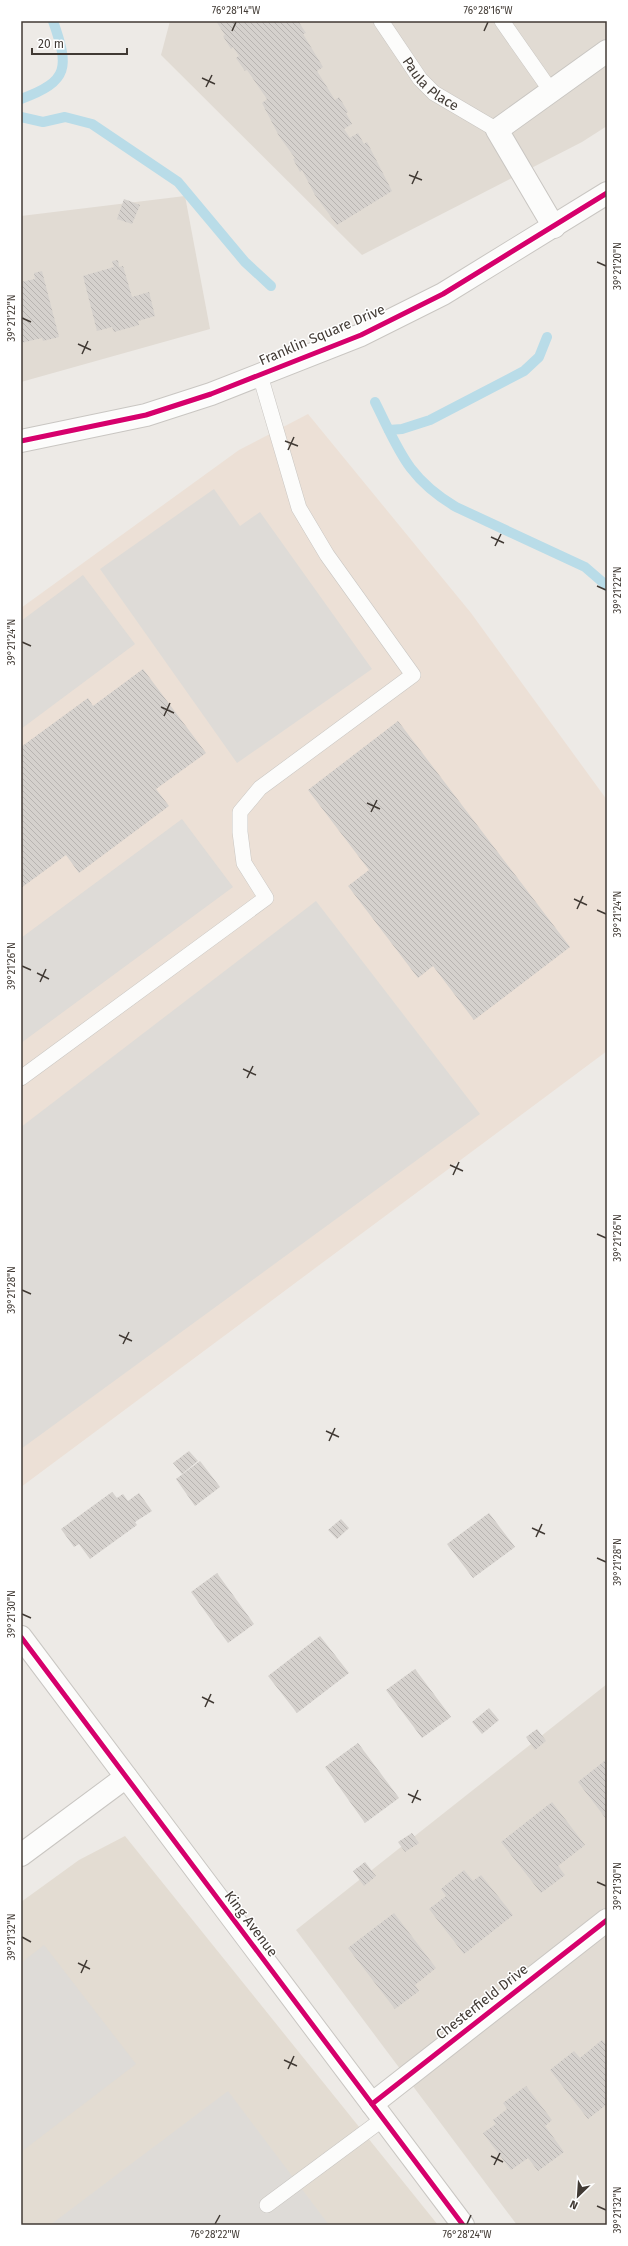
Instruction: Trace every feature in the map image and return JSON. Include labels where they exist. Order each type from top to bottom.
[{"type":"street","points":[[496,130],[607,51]]},
{"type":"street","name":"Paula Place","points":[[496,130],[554,227]]},
{"type":"street","name":"Franklin Square Drive","points":[[21,441],[146,415],[211,394],[361,335],[436,297],[554,227],[607,193]]},
{"type":"street","name":"King Avenue","points":[[21,1637],[463,2225]]},
{"type":"street","points":[[21,1855],[126,1777]]},
{"type":"street","name":"Chesterfield Drive","points":[[378,2112],[607,1920]]},
{"type":"lane","name":"Paula Place","points":[[381,21],[420,79],[434,93],[496,130]]},
{"type":"lane","points":[[502,21],[551,91]]},
{"type":"lane","points":[[21,1078],[266,898],[244,863],[240,832],[240,812],[260,788],[413,675],[327,555],[299,508],[260,375]]},
{"type":"lane","points":[[267,2205],[378,2112]]},
{"type":"shaded area","points":[[170,21],[607,21],[607,126],[582,142],[362,255],[161,55]]},
{"type":"shaded area","points":[[185,196],[210,329],[21,382],[21,216]]},
{"type":"shaded area","points":[[308,414],[471,613],[607,800],[607,1051],[21,1487],[21,608],[239,450]]},
{"type":"shaded area","points":[[214,489],[240,526],[260,512],[372,669],[237,763],[100,569]]},
{"type":"shaded area","points":[[83,575],[135,644],[21,729],[21,621]]},
{"type":"shaded area","points":[[182,819],[233,887],[21,1043],[21,938]]},
{"type":"shaded area","points":[[316,901],[480,1114],[21,1449],[21,1127]]},
{"type":"shaded area","points":[[607,1684],[607,2225],[517,2225],[296,1930]]},
{"type":"shaded area","points":[[125,1836],[438,2225],[21,2225],[21,1902],[79,1860]]},
{"type":"shaded area","points":[[44,1945],[136,2064],[21,2152],[21,1963]]},
{"type":"shaded area","points":[[228,2091],[329,2225],[50,2225]]},
{"type":"building","points":[[216,21],[298,21],[306,33],[303,34],[323,67],[317,71],[335,100],[339,97],[348,112],[346,113],[352,124],[344,129],[350,138],[358,133],[364,144],[367,142],[392,191],[337,225],[315,195],[302,170],[300,172],[293,159],[295,158],[279,136],[262,103],[267,99],[247,70],[245,71],[236,58],[239,56],[233,47],[231,49],[223,36],[225,35]]},
{"type":"building","points":[[124,199],[140,205],[132,224],[117,219]]},
{"type":"building","points":[[118,260],[119,267],[123,266],[132,297],[149,292],[155,316],[138,321],[139,325],[114,332],[112,327],[97,331],[83,276],[114,267],[112,261]]},
{"type":"building","points":[[42,271],[59,337],[43,341],[42,338],[21,343],[21,282],[35,279],[34,273]]},
{"type":"building","points":[[143,669],[206,753],[156,789],[169,806],[79,873],[66,855],[21,888],[21,747],[88,698],[93,706]]},
{"type":"building","points":[[398,721],[570,947],[474,1020],[433,966],[418,978],[348,886],[369,870],[308,790]]},
{"type":"building","points":[[189,1451],[198,1461],[182,1474],[173,1463]]},
{"type":"building","points":[[200,1461],[220,1487],[195,1506],[176,1479]]},
{"type":"building","points":[[112,1492],[117,1498],[123,1494],[128,1501],[139,1493],[152,1511],[135,1522],[137,1525],[90,1559],[79,1544],[74,1547],[61,1529]]},
{"type":"building","points":[[489,1513],[515,1547],[473,1578],[447,1544]]},
{"type":"building","points":[[341,1519],[349,1528],[337,1539],[328,1530]]},
{"type":"building","points":[[217,1573],[254,1624],[228,1643],[191,1592]]},
{"type":"building","points":[[320,1636],[349,1673],[297,1713],[268,1676]]},
{"type":"building","points":[[415,1669],[451,1717],[422,1738],[386,1690]]},
{"type":"building","points":[[489,1708],[499,1720],[482,1734],[472,1722]]},
{"type":"building","points":[[537,1729],[546,1741],[535,1750],[526,1737]]},
{"type":"building","points":[[358,1743],[399,1798],[365,1823],[325,1767]]},
{"type":"building","points":[[607,1759],[607,1820],[578,1782]]},
{"type":"building","points":[[552,1802],[585,1845],[558,1866],[565,1875],[541,1893],[501,1842]]},
{"type":"building","points":[[412,1833],[419,1843],[405,1852],[398,1842]]},
{"type":"building","points":[[365,1862],[376,1876],[364,1886],[353,1871]]},
{"type":"building","points":[[464,1870],[473,1881],[481,1875],[513,1915],[464,1954],[429,1909],[446,1896],[441,1889]]},
{"type":"building","points":[[394,1913],[436,1968],[415,1985],[419,1991],[395,2009],[348,1948]]},
{"type":"building","points":[[602,2040],[607,2046],[607,2104],[588,2119],[550,2070],[574,2051],[580,2058]]},
{"type":"building","points":[[526,2086],[552,2120],[545,2126],[564,2152],[538,2171],[528,2158],[511,2170],[483,2133],[496,2124],[493,2120],[507,2109],[503,2103]]},
{"type":"waterway","points":[[21,99],[49,86],[57,79],[61,70],[63,61],[62,50],[53,21]]},
{"type":"waterway","points":[[21,117],[43,122],[65,117],[92,124],[178,182],[245,262],[271,286]]},
{"type":"waterway","points":[[389,430],[402,429],[430,420],[524,371],[539,357],[547,337]]},
{"type":"waterway","points":[[375,402],[406,462],[415,474],[439,496],[456,507],[585,567],[607,586]]},
{"type":"cycle path","points":[[21,441],[146,415],[211,394],[361,335],[443,294],[607,193]]},
{"type":"cycle path","points":[[21,1637],[463,2225]]},
{"type":"cycle path","points":[[372,2104],[607,1920]]}]
